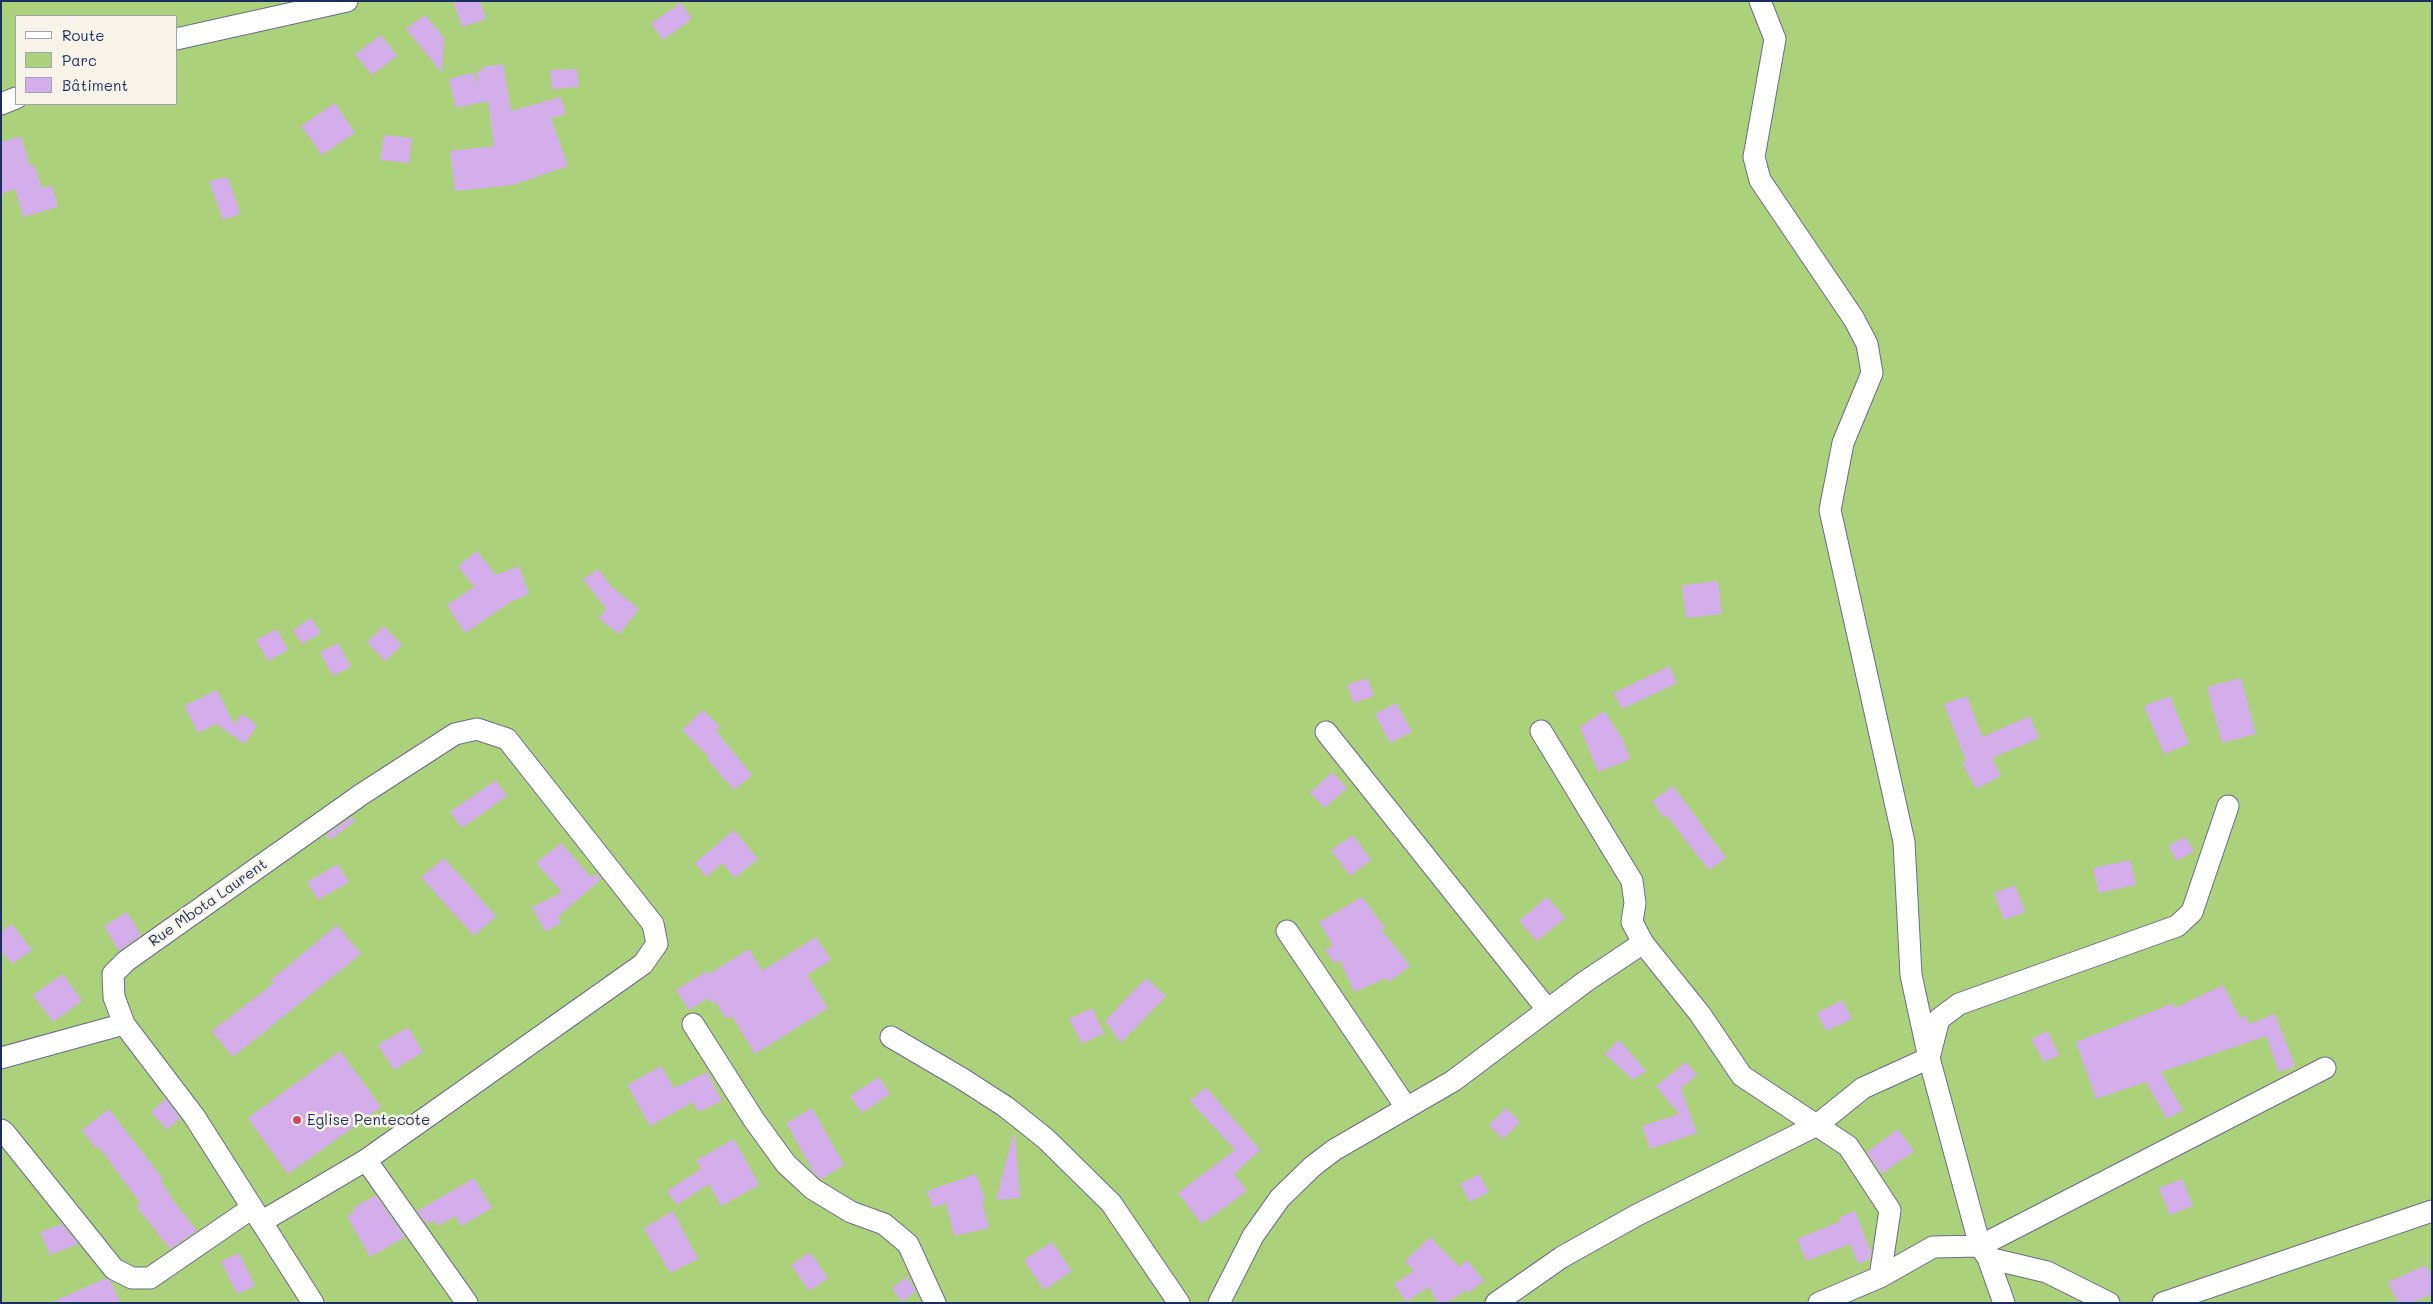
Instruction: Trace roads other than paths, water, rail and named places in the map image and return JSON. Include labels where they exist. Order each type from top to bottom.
[{"type":"street","points":[[178,39],[347,1]]},
{"type":"street","points":[[1760,1],[1775,39],[1754,158],[1760,180],[1854,319],[1867,344],[1872,373],[1843,443],[1830,510],[1904,842],[1911,975],[1929,1058],[1984,1252],[2004,1303]]},
{"type":"street","points":[[1,104],[15,98]]},
{"type":"street","name":"Rue Mbota Laurent","points":[[313,1303],[194,1116],[124,1024],[114,997],[113,974],[126,961],[362,794],[455,734],[477,729],[507,739],[652,924],[656,944],[643,964],[366,1160]]},
{"type":"street","points":[[1541,731],[1632,882],[1635,903],[1632,922],[1643,943],[1700,1014],[1733,1067],[1742,1076],[1848,1146],[1890,1210],[1880,1277]]},
{"type":"street","points":[[1326,732],[1547,1009]]},
{"type":"street","points":[[1929,1058],[1939,1019],[1959,1004],[2177,926],[2192,912],[2228,806]]},
{"type":"street","points":[[1287,931],[1406,1107]]},
{"type":"street","points":[[1220,1303],[1253,1236],[1280,1198],[1313,1166],[1334,1150],[1453,1081],[1547,1009],[1643,943]]},
{"type":"street","points":[[1,1058],[124,1024]]},
{"type":"street","points":[[693,1024],[754,1120],[786,1164],[813,1189],[850,1212],[884,1224],[908,1244],[935,1303]]},
{"type":"street","points":[[891,1037],[961,1078],[1006,1108],[1046,1139],[1111,1203],[1178,1303]]},
{"type":"street","points":[[1496,1303],[1562,1257],[1637,1215],[1817,1125],[1863,1088],[1929,1058]]},
{"type":"street","points":[[1984,1252],[2325,1068]]},
{"type":"street","points":[[1,1130],[114,1269],[132,1278],[150,1278],[256,1215],[366,1160],[467,1303]]},
{"type":"street","points":[[2163,1303],[2432,1211]]},
{"type":"street","points":[[1819,1303],[1880,1277],[1933,1247],[1984,1252],[2047,1272],[2109,1303]]},
{"type":"place","name":"Eglise Pentecote","points":[[297,1120]]}]
